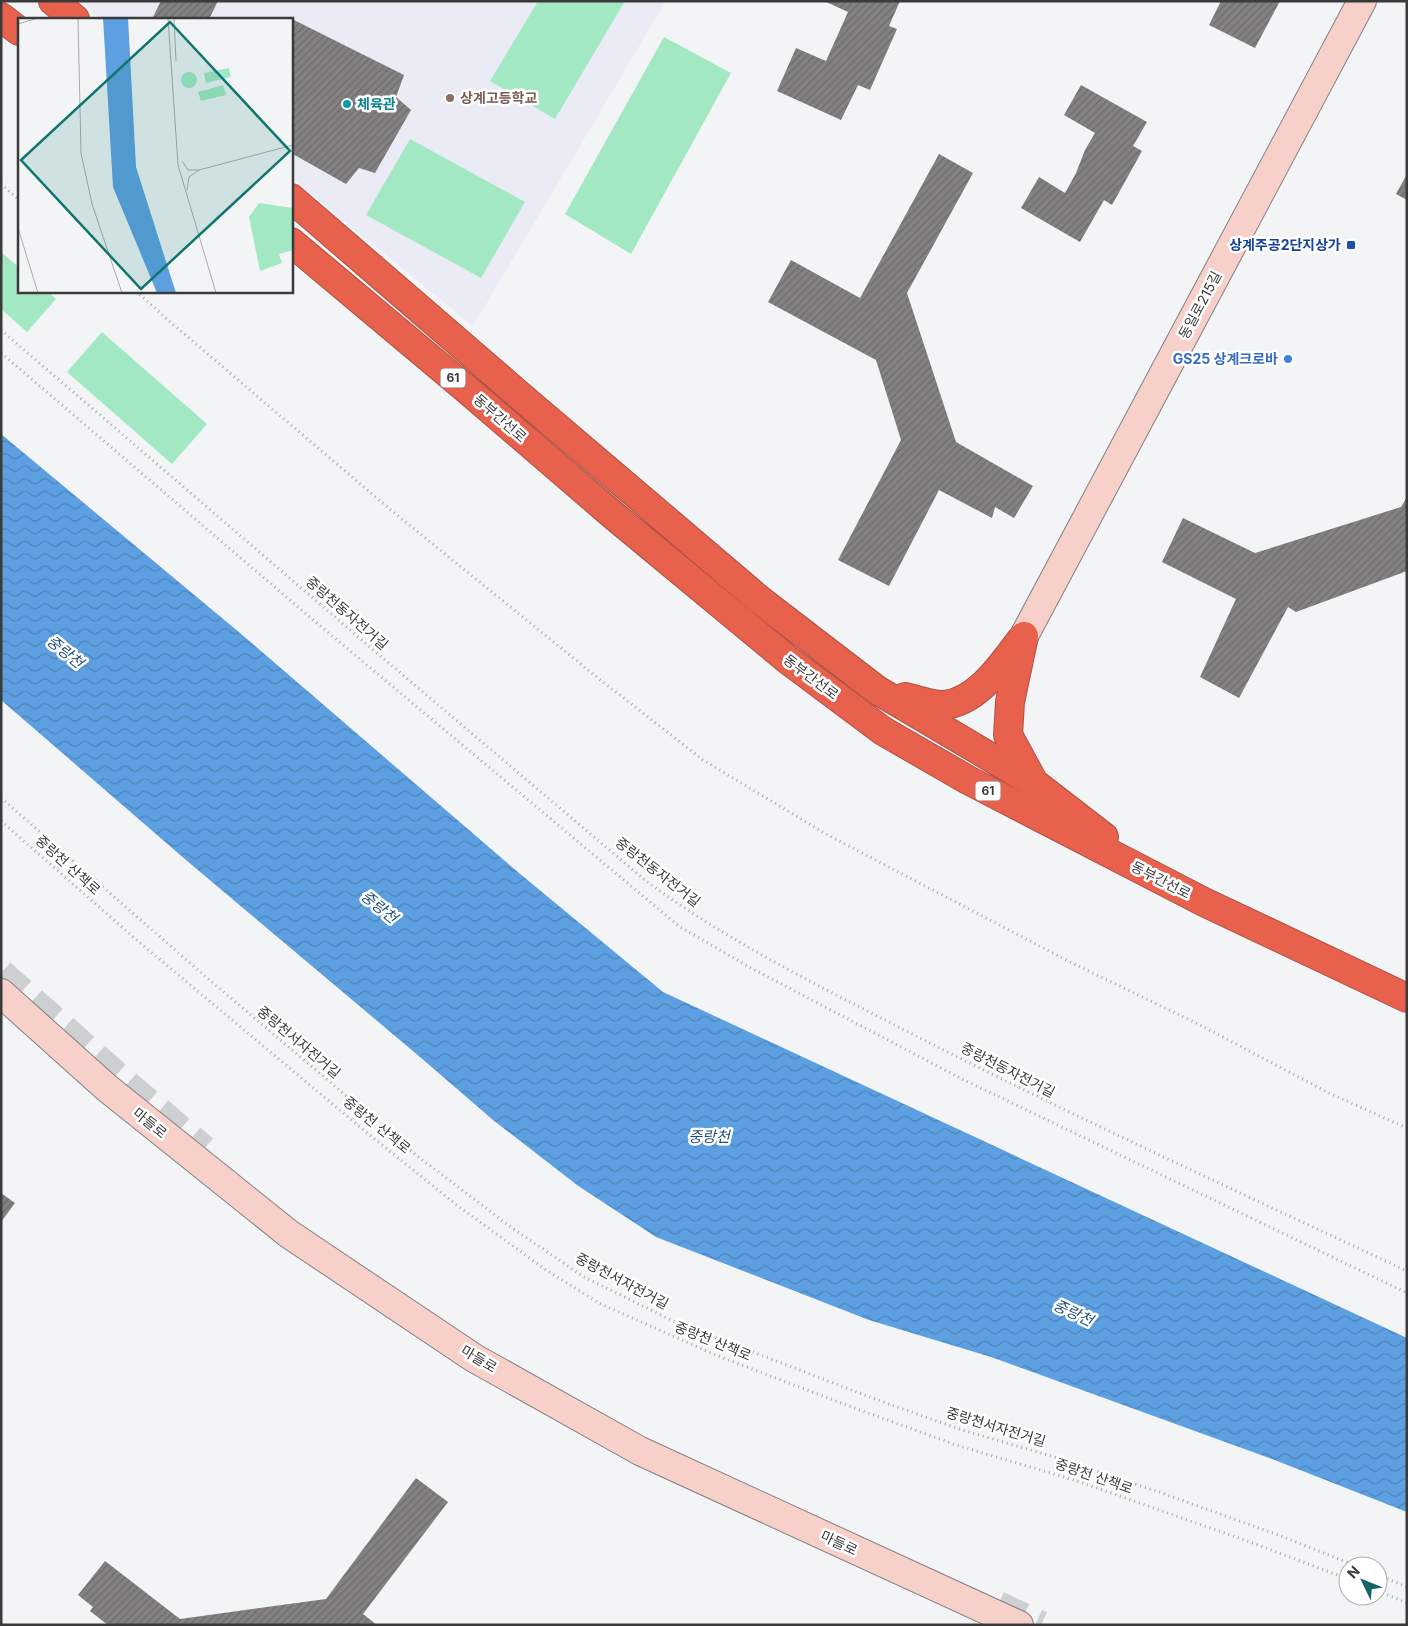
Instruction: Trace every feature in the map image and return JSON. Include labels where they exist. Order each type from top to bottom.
[{"type":"highway","points":[[53,1],[74,18]]},
{"type":"highway","points":[[1,17],[18,30]]},
{"type":"highway","points":[[292,199],[761,601],[878,690],[1034,783],[1156,878]]},
{"type":"highway","name":"동부간선로","points":[[292,243],[464,387],[613,516],[788,660],[883,731],[968,780],[1212,907],[1407,998]]},
{"type":"highway","points":[[878,690],[943,706],[966,698],[992,678],[1024,636]]},
{"type":"highway","points":[[1024,636],[1010,702],[1008,735],[1034,783]]},
{"type":"main road","name":"동일로215길","points":[[1024,636],[1362,1]]},
{"type":"main road","name":"마들로","points":[[1,993],[106,1088],[289,1234],[474,1358],[640,1451],[1019,1625]]},
{"type":"path","points":[[1,184],[18,199]]},
{"type":"path","points":[[137,292],[392,511],[593,674],[703,760],[826,834],[1061,957],[1196,1023],[1329,1093],[1407,1128]]},
{"type":"path","name":"중랑천동자전거길","points":[[1,330],[400,673],[646,881],[683,908],[750,949],[868,1012],[1034,1096],[1407,1271]]},
{"type":"path","points":[[1,353],[312,619],[680,927],[753,969],[960,1078],[1407,1293]]},
{"type":"path","name":"중랑천서자전거길","points":[[1,798],[213,984],[416,1155],[512,1228],[584,1277],[675,1322],[875,1399],[962,1430],[1058,1458],[1159,1492],[1338,1559]]},
{"type":"path","name":"중랑천 산책로","points":[[1,820],[139,942],[372,1137],[474,1217],[546,1270],[599,1303],[714,1354],[849,1406],[956,1445],[1074,1480],[1338,1575]]},
{"type":"path","points":[[1388,1579],[1407,1586]]},
{"type":"path","points":[[1388,1594],[1407,1603]]},
{"type":"shaded area","name":"상계고등학교","points":[[82,1],[666,1],[473,326],[292,178],[292,18],[98,18]]},
{"type":"green space","points":[[538,1],[625,1],[555,119],[490,81]]},
{"type":"green space","points":[[664,37],[731,73],[631,254],[565,214]]},
{"type":"green space","points":[[410,139],[525,202],[481,278],[366,215]]},
{"type":"green space","points":[[1,252],[18,266],[18,292],[48,292],[56,299],[27,332],[1,309]]},
{"type":"green space","points":[[102,332],[207,424],[172,464],[67,372]]},
{"type":"water","name":"중랑천","points":[[1,434],[240,633],[519,873],[663,992],[1407,1338],[1407,1512],[1272,1459],[991,1357],[869,1320],[656,1237],[577,1185],[493,1120],[186,860],[1,700]]},
{"type":"building","points":[[161,1],[218,1],[210,18],[152,18]]},
{"type":"building","points":[[824,1],[900,1],[889,26],[897,29],[870,90],[858,85],[841,120],[777,91],[796,48],[826,61],[848,12]]},
{"type":"building","points":[[1221,1],[1280,1],[1255,48],[1209,25]]},
{"type":"building","name":"체육관","points":[[294,20],[404,75],[396,97],[411,110],[375,173],[359,168],[346,184],[292,154],[292,22]]},
{"type":"building","points":[[1081,85],[1147,122],[1133,146],[1142,151],[1112,205],[1104,200],[1080,242],[1021,208],[1039,177],[1065,193],[1076,173],[1085,150],[1095,133],[1064,115]]},
{"type":"building","points":[[939,154],[973,173],[907,293],[956,442],[1033,486],[1014,518],[995,507],[992,518],[939,490],[889,586],[838,560],[901,440],[876,360],[768,302],[791,260],[860,298]]},
{"type":"building","points":[[1407,174],[1407,200],[1396,194]]},
{"type":"building","points":[[1407,497],[1407,571],[1296,612],[1288,607],[1239,698],[1200,677],[1236,599],[1162,562],[1183,518],[1255,553],[1401,507]]},
{"type":"building","points":[[1,1193],[15,1203],[1,1222]]},
{"type":"building","points":[[416,1478],[448,1502],[363,1614],[377,1625],[108,1625],[90,1611],[93,1607],[78,1595],[105,1561],[180,1619],[326,1599]]},
{"type":"tunnel","points":[[1,973],[129,1086],[204,1149]]},
{"type":"tunnel","points":[[998,1605],[1041,1625]]},
{"type":"place","name":"상계고등학교","points":[[450,98]]},
{"type":"place","name":"체육관","points":[[347,104]]},
{"type":"place","name":"상계주공2단지상가","points":[[1351,245]]},
{"type":"place","name":"GS25 상계크로바","points":[[1288,359]]}]
